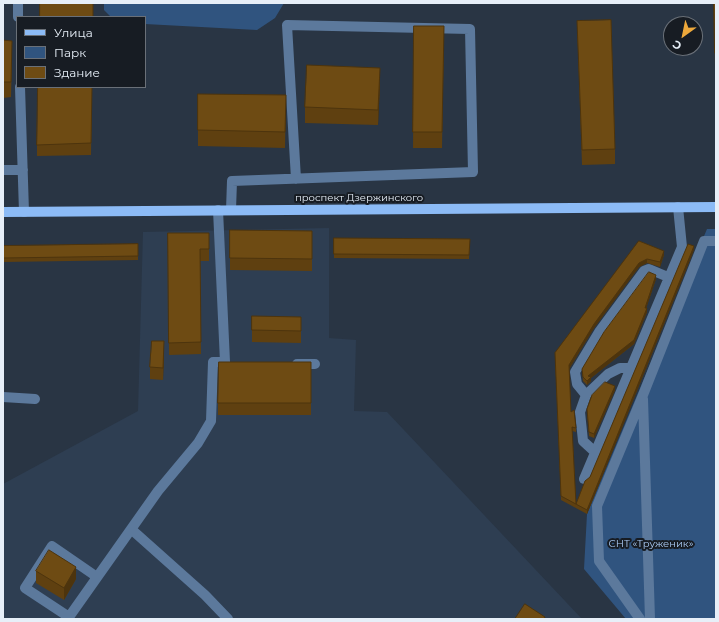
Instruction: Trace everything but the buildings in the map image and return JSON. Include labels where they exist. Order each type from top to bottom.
[{"type":"main road","name":"проспект Дзержинского","points":[[3,212],[716,207]]},
{"type":"lane","points":[[18,3],[18,16]]},
{"type":"lane","points":[[232,210],[232,181],[296,179],[473,172],[470,29],[287,25],[296,179]]},
{"type":"lane","points":[[20,88],[24,212]]},
{"type":"lane","points":[[3,170],[23,170]]},
{"type":"lane","points":[[584,479],[668,277],[682,247],[678,207]]},
{"type":"lane","points":[[97,577],[52,546],[25,588],[69,617],[158,491],[198,443],[211,421],[213,362],[229,362],[218,210]]},
{"type":"lane","points":[[640,619],[599,561],[597,506],[704,241],[716,241]]},
{"type":"lane","points":[[586,395],[578,384],[575,372],[599,332],[644,271],[649,269],[668,277]]},
{"type":"lane","points":[[285,363],[315,364]]},
{"type":"lane","points":[[595,452],[583,441],[580,412],[586,395],[608,374],[620,368],[630,368]]},
{"type":"lane","points":[[643,395],[650,619]]},
{"type":"lane","points":[[3,397],[35,399]]},
{"type":"lane","points":[[131,529],[205,595],[228,619]]},
{"type":"shaded area","points":[[329,228],[329,338],[356,340],[354,411],[387,412],[582,619],[3,619],[3,484],[138,411],[143,232]]},
{"type":"green space","points":[[104,3],[284,3],[275,18],[257,30],[146,24],[146,16],[110,16],[104,10]]},
{"type":"green space","name":"СНТ «Труженик»","points":[[707,229],[716,229],[716,619],[626,619],[584,569],[587,514]]}]
